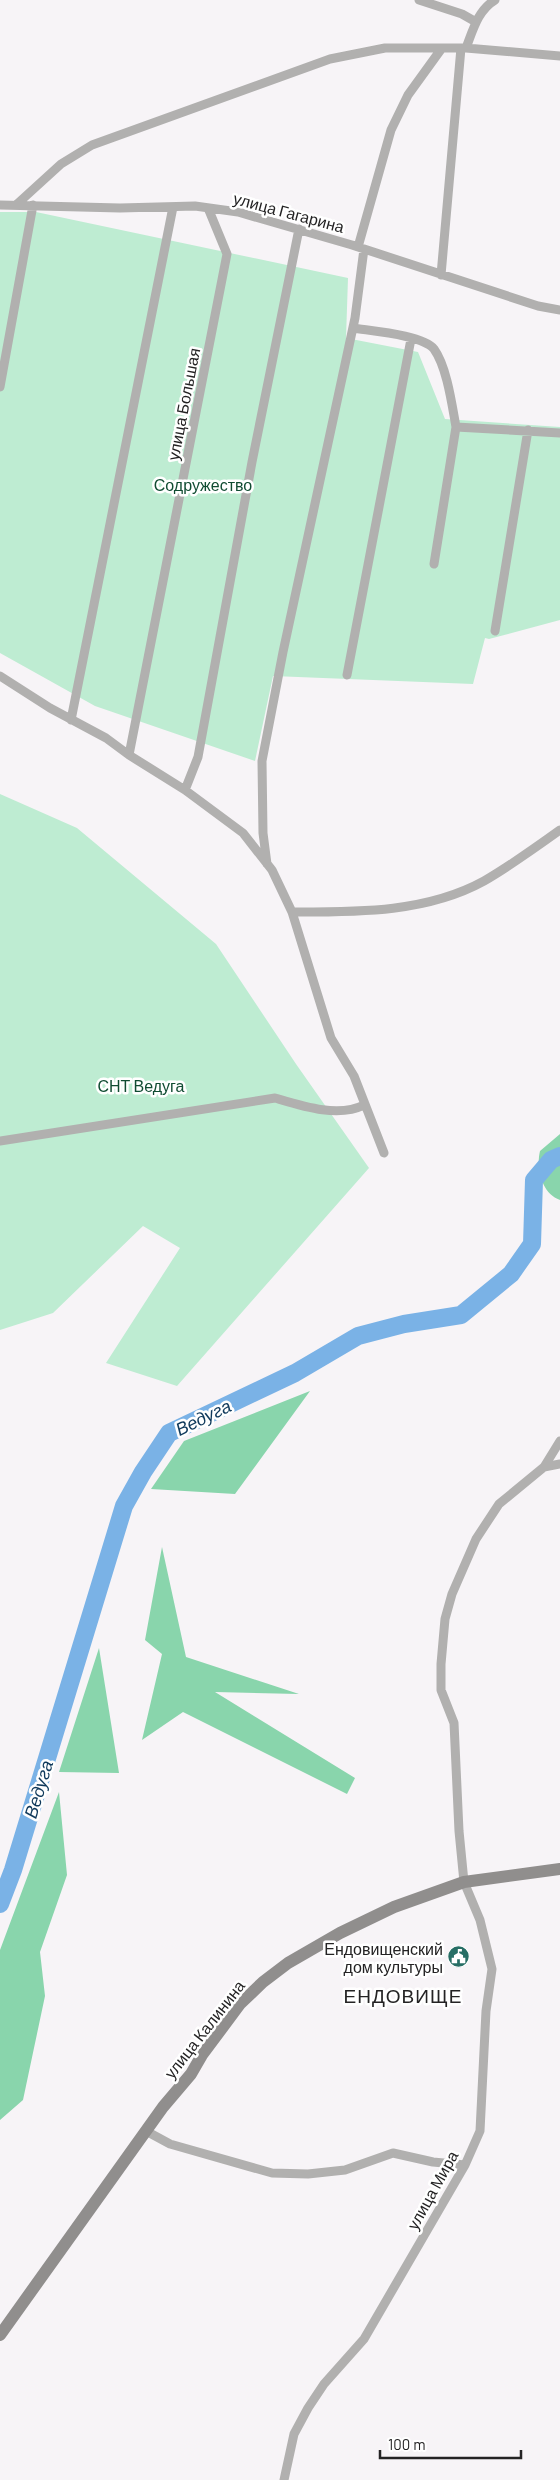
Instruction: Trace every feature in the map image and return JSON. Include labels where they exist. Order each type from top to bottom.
[{"type":"street","points":[[419,0],[462,14],[476,22]]},
{"type":"street","points":[[441,274],[464,48],[486,5],[494,0]]},
{"type":"street","points":[[16,205],[61,164],[92,145],[330,59],[385,48],[464,48],[560,56]]},
{"type":"street","points":[[267,864],[263,833],[262,761],[283,652],[353,328],[361,248],[391,130],[408,96],[442,48]]},
{"type":"street","name":"улица Гагарина","points":[[0,204],[120,208],[208,208],[238,212],[361,248],[538,306],[560,310]]},
{"type":"street","points":[[0,387],[33,206]]},
{"type":"street","points":[[71,720],[173,207]]},
{"type":"street","name":"улица Большая","points":[[128,755],[227,254],[208,208]]},
{"type":"street","points":[[185,790],[198,757],[252,462],[299,229]]},
{"type":"street","points":[[353,328],[422,341],[433,348],[441,364],[456,427],[434,564]]},
{"type":"street","points":[[346,675],[411,339]]},
{"type":"street","points":[[456,427],[560,433]]},
{"type":"street","points":[[495,631],[528,430]]},
{"type":"street","points":[[0,676],[71,720],[106,738],[128,755],[185,790],[243,833],[267,864],[292,912],[331,1038],[354,1076],[384,1153]]},
{"type":"street","points":[[292,912],[358,912],[406,907],[448,896],[483,882],[560,830]]},
{"type":"street","points":[[0,1141],[275,1098],[309,1108],[353,1110],[364,1105]]},
{"type":"street","points":[[544,1467],[560,1441]]},
{"type":"street","points":[[544,1467],[560,1464]]},
{"type":"street","name":"улица Мира","points":[[284,2480],[294,2434],[308,2408],[324,2384],[364,2339],[465,2165],[480,2131],[485,2065],[486,2011],[492,1969],[480,1920],[464,1882],[458,1821],[454,1723],[441,1690],[445,1619],[452,1594],[476,1539],[499,1504],[544,1467]]},
{"type":"street","name":"улица Калинина","points":[[0,2335],[146,2131],[191,2074],[202,2055],[240,2004],[263,1982],[288,1963],[394,1907],[464,1882],[560,1869]]},
{"type":"street","points":[[146,2131],[170,2144],[272,2172],[308,2174],[344,2170],[393,2153],[433,2162],[465,2165]]},
{"type":"green space","name":"Содружество","points":[[0,212],[36,212],[348,278],[346,338],[418,352],[445,419],[560,427],[560,620],[489,639],[485,638],[473,684],[273,676],[255,761],[95,706],[0,653]]},
{"type":"green space","name":"СНТ Ведуга","points":[[0,794],[77,828],[216,944],[296,1064],[369,1168],[177,1386],[106,1363],[180,1248],[143,1226],[53,1313],[0,1330]]},
{"type":"green space","points":[[560,1134],[560,1200],[548,1192],[544,1186],[541,1179],[539,1158],[540,1151]]},
{"type":"green space","points":[[310,1391],[235,1494],[151,1489],[184,1441]]},
{"type":"green space","points":[[162,1547],[186,1657],[299,1694],[215,1692],[355,1778],[347,1794],[183,1712],[142,1740],[162,1654],[145,1640]]},
{"type":"green space","points":[[99,1648],[119,1773],[59,1772]]},
{"type":"green space","points":[[59,1792],[67,1875],[40,1952],[45,1996],[23,2100],[0,2120],[0,1950]]},
{"type":"waterway","name":"Ведуга","points":[[0,1904],[13,1870],[124,1506],[143,1472],[169,1433],[295,1373],[358,1336],[404,1324],[461,1315],[511,1274],[532,1244],[534,1180],[551,1160],[560,1156]]},
{"type":"place","name":"Ендовищенский дом культуры","points":[[459,1957]]},
{"type":"district","name":"ЕНДОВИЩЕ","points":[[403,1995]]}]
